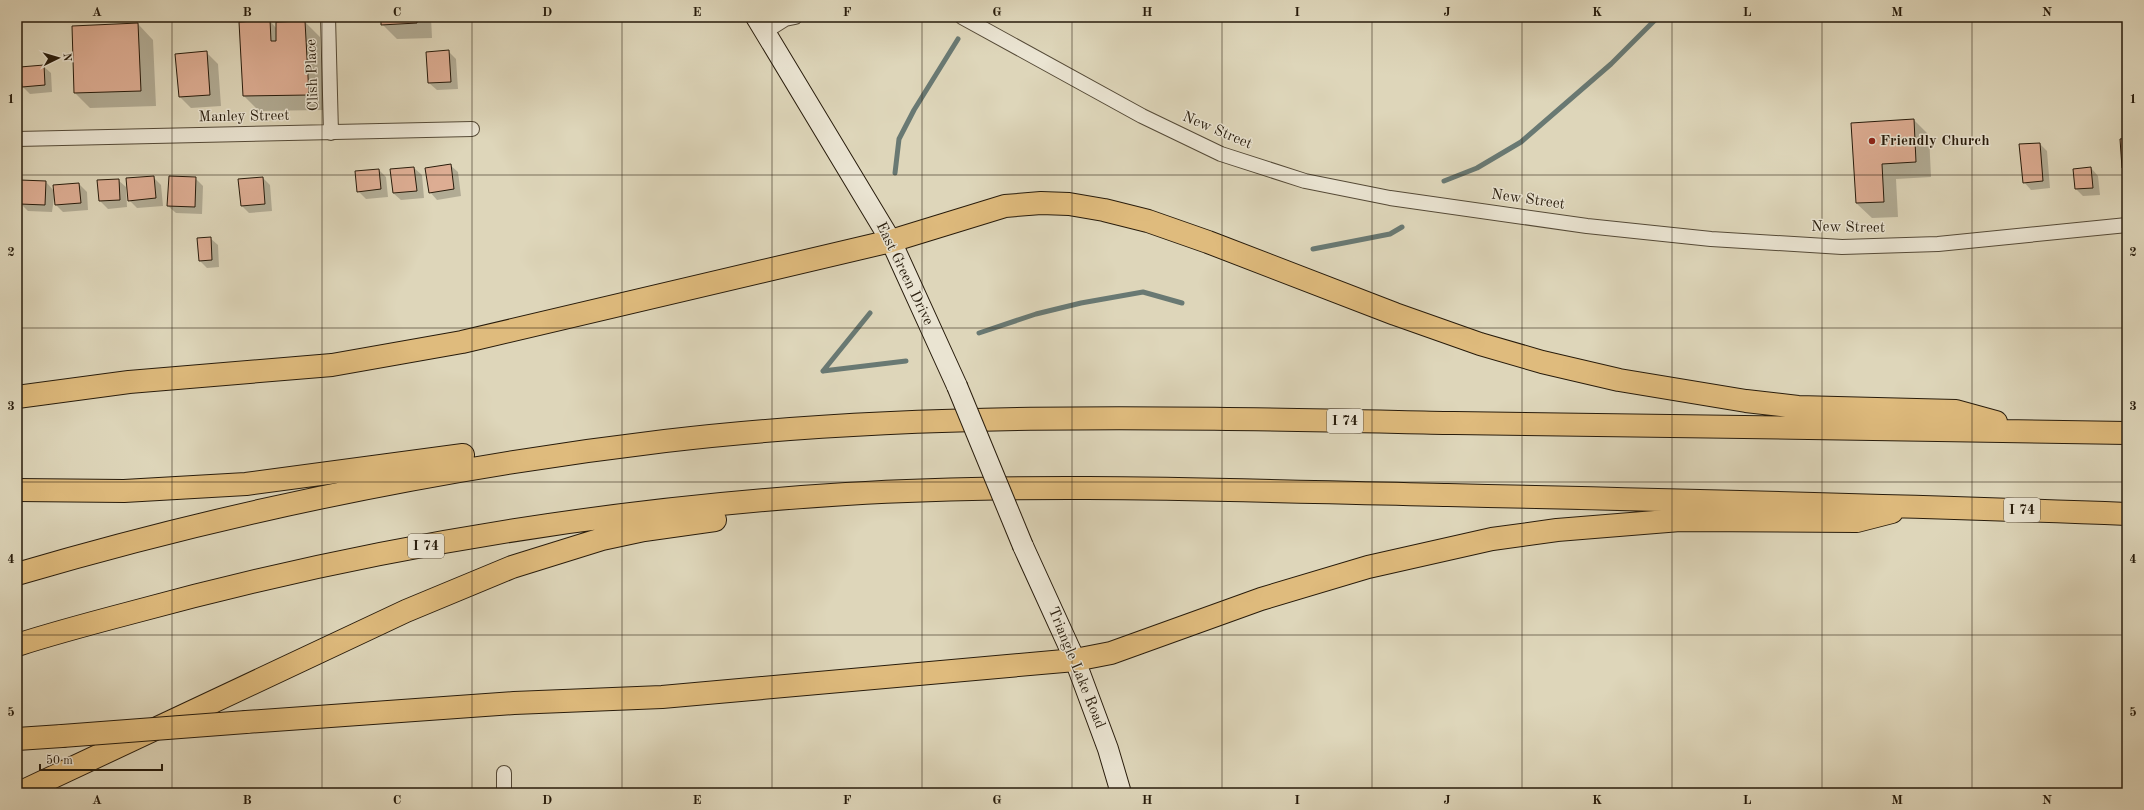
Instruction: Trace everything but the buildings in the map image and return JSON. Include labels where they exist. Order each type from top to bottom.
[{"type":"highway","points":[[17,397],[129,382],[347,363],[462,342],[890,241],[1006,206],[1041,203],[1069,204],[1104,210],[1148,221],[1208,242],[1395,314],[1480,344],[1542,362],[1662,388],[1798,407],[1956,411],[2024,430]]},
{"type":"highway","name":"I 74","points":[[17,574],[147,538],[308,500],[432,476],[666,440],[870,424],[1035,419],[1196,418],[2024,430],[2127,433]]},
{"type":"highway","points":[[17,490],[124,490],[246,484],[615,434],[666,440]]},
{"type":"highway","name":"I 74","points":[[17,645],[183,599],[295,572],[389,552],[589,520],[674,509],[844,494],[968,489],[1122,489],[1916,506],[2127,514]]},
{"type":"highway","points":[[19,793],[371,626],[512,567],[602,539],[699,522],[780,512],[844,494]]},
{"type":"highway","points":[[17,739],[514,703],[662,697],[1075,660],[1111,653],[1261,599],[1368,566],[1492,539],[1557,530],[1680,520],[1857,521],[1916,506]]},
{"type":"main road","name":"East Green Drive","points":[[761,24],[890,241],[957,386],[1023,546]]},
{"type":"main road","name":"Triangle Lake Road","points":[[1023,546],[1075,660],[1108,749],[1121,793]]},
{"type":"street","name":"Clish Place","points":[[328,17],[331,133]]},
{"type":"street","points":[[761,24],[795,17]]},
{"type":"street","name":"New Street","points":[[962,17],[1142,116],[1221,154],[1304,180],[1390,198],[1587,226],[1711,239],[1842,247],[1938,244],[2127,225]]},
{"type":"street","name":"Manley Street","points":[[17,139],[472,129]]},
{"type":"street","points":[[504,773],[504,793]]},
{"type":"waterway","points":[[1444,181],[1477,168],[1521,142],[1611,64],[1658,17]]},
{"type":"waterway","points":[[895,173],[899,139],[914,110],[958,39]]},
{"type":"waterway","points":[[1313,249],[1390,234],[1402,227]]},
{"type":"waterway","points":[[979,333],[1036,314],[1081,303],[1143,292],[1182,303]]},
{"type":"waterway","points":[[823,371],[870,313]]},
{"type":"waterway","points":[[823,371],[906,361]]},
{"type":"place","name":"Friendly Church","points":[[1872,141]]}]
